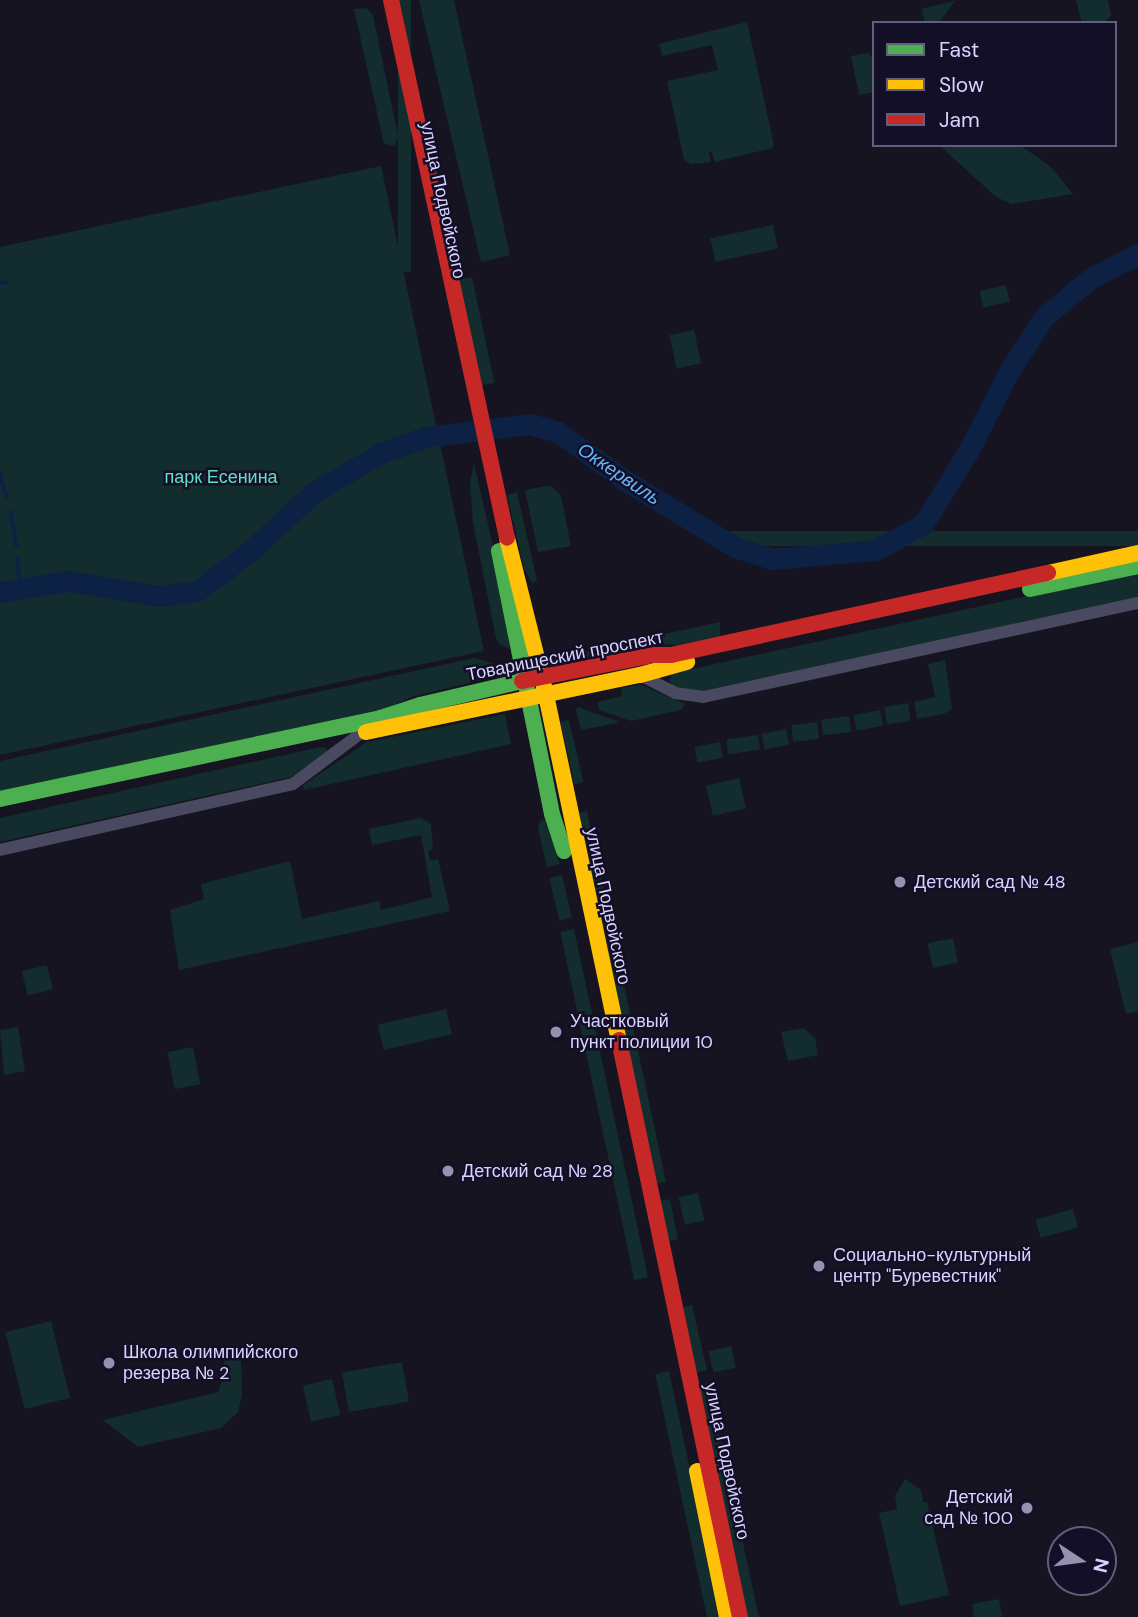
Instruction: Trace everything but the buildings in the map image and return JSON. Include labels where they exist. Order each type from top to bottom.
[{"type":"street","name":"улица Подвойского","points":[[381,0],[474,408]]},
{"type":"street","name":"улица Подвойского","points":[[391,0],[474,408]]},
{"type":"street","points":[[474,408],[483,451]]},
{"type":"street","name":"улица Подвойского","points":[[483,451],[546,695],[740,1617]]},
{"type":"street","name":"улица Подвойского","points":[[483,451],[523,681],[552,814],[560,831],[727,1617]]},
{"type":"street","name":"Товарищеский проспект","points":[[0,799],[380,718],[420,705],[541,677],[653,655],[671,655],[1138,553]]},
{"type":"street","name":"Товарищеский проспект","points":[[0,811],[1138,566]]},
{"type":"street","points":[[640,675],[675,693],[703,697],[1138,604]]},
{"type":"street","points":[[0,850],[293,784],[361,733]]},
{"type":"green space","points":[[398,0],[411,0],[411,272],[398,272]]},
{"type":"green space","points":[[419,0],[454,0],[510,255],[481,262]]},
{"type":"green space","points":[[1076,0],[1108,0],[1111,15],[1106,21],[1081,21]]},
{"type":"green space","points":[[955,1],[940,21],[924,21],[921,9]]},
{"type":"green space","points":[[366,8],[373,15],[398,136],[395,146],[384,144],[354,9]]},
{"type":"green space","points":[[747,22],[774,145],[772,148],[715,162],[711,151],[711,162],[691,164],[684,160],[667,81],[718,70],[712,45],[662,56],[659,44]]},
{"type":"green space","points":[[867,53],[872,57],[872,92],[859,95],[851,56]]},
{"type":"green space","points":[[941,147],[1023,147],[1051,167],[1073,194],[1011,204],[996,197]]},
{"type":"green space","name":"парк Есенина","points":[[381,166],[484,651],[0,755],[0,247]]},
{"type":"green space","points":[[773,225],[778,248],[715,262],[710,238]]},
{"type":"green space","points":[[472,277],[494,383],[481,386],[458,280]]},
{"type":"green space","points":[[1006,285],[1010,302],[984,308],[980,291]]},
{"type":"green space","points":[[694,330],[701,363],[677,368],[670,335]]},
{"type":"green space","points":[[474,463],[498,568],[510,649],[499,644],[496,638],[473,523],[470,483]]},
{"type":"green space","points":[[553,487],[561,496],[571,546],[538,552],[525,490]]},
{"type":"green space","points":[[517,492],[537,581],[532,583],[524,569],[507,495]]},
{"type":"green space","points":[[720,531],[1138,531],[1138,546],[720,546]]},
{"type":"green space","points":[[1138,572],[1138,597],[698,692],[673,686],[669,681],[673,673]]},
{"type":"green space","points":[[720,622],[720,637],[678,645],[654,644],[567,662],[569,655]]},
{"type":"green space","points":[[474,658],[492,663],[498,676],[411,697],[388,708],[0,792],[0,761]]},
{"type":"green space","points":[[945,660],[952,709],[944,714],[917,719],[914,702],[935,697],[928,664]]},
{"type":"green space","points":[[639,685],[685,704],[681,710],[631,721],[599,710],[597,702],[622,696],[621,688]]},
{"type":"green space","points":[[908,703],[911,721],[887,725],[884,707]]},
{"type":"green space","points":[[578,707],[618,723],[581,730],[576,710]]},
{"type":"green space","points":[[880,710],[883,726],[857,731],[853,715]]},
{"type":"green space","points":[[505,714],[511,744],[304,790],[303,785],[367,742]]},
{"type":"green space","points":[[849,716],[851,732],[823,735],[821,719]]},
{"type":"green space","points":[[569,720],[583,782],[575,784],[560,722]]},
{"type":"green space","points":[[817,722],[819,739],[793,742],[791,725]]},
{"type":"green space","points":[[786,729],[789,745],[765,749],[761,734]]},
{"type":"green space","points":[[758,735],[760,750],[728,754],[726,739]]},
{"type":"green space","points":[[720,742],[723,758],[698,763],[694,747]]},
{"type":"green space","points":[[320,747],[327,748],[326,754],[291,777],[0,842],[0,818]]},
{"type":"green space","points":[[739,778],[746,808],[713,816],[706,786]]},
{"type":"green space","points":[[587,811],[666,1182],[655,1184],[579,812]]},
{"type":"green space","points":[[420,818],[431,824],[433,849],[428,851],[430,860],[438,859],[450,911],[179,970],[170,910],[204,899],[201,884],[290,861],[302,919],[379,901],[381,910],[432,897],[421,835],[372,845],[369,829]]},
{"type":"green space","points":[[545,819],[560,864],[547,867],[538,828],[540,821]]},
{"type":"green space","points":[[562,875],[572,918],[559,921],[549,878]]},
{"type":"green space","points":[[574,929],[648,1277],[634,1280],[560,932]]},
{"type":"green space","points":[[953,938],[958,962],[933,968],[928,943]]},
{"type":"green space","points":[[1138,942],[1138,1011],[1126,1014],[1110,949]]},
{"type":"green space","points":[[47,965],[53,989],[28,996],[22,971]]},
{"type":"green space","points":[[446,1009],[452,1034],[384,1050],[378,1025]]},
{"type":"green space","points":[[18,1027],[25,1071],[4,1075],[0,1030]]},
{"type":"green space","points":[[804,1028],[815,1038],[818,1055],[788,1061],[781,1032]]},
{"type":"green space","points":[[193,1047],[200,1084],[175,1089],[167,1052]]},
{"type":"green space","points":[[698,1193],[704,1220],[685,1225],[679,1197]]},
{"type":"green space","points":[[670,1199],[678,1239],[666,1242],[658,1201]]},
{"type":"green space","points":[[1073,1209],[1078,1227],[1041,1238],[1036,1220]]},
{"type":"green space","points":[[692,1305],[707,1370],[696,1373],[681,1307]]},
{"type":"green space","points":[[51,1321],[70,1398],[25,1409],[5,1332]]},
{"type":"green space","points":[[731,1346],[736,1367],[714,1373],[709,1351]]},
{"type":"green space","points":[[232,1350],[241,1357],[242,1395],[238,1412],[221,1428],[138,1447],[103,1420],[218,1392],[224,1374],[224,1355]]},
{"type":"green space","points":[[402,1362],[409,1401],[349,1412],[342,1373]]},
{"type":"green space","points":[[669,1371],[721,1617],[707,1617],[655,1374]]},
{"type":"green space","points":[[332,1379],[340,1415],[311,1422],[303,1386]]},
{"type":"green space","points":[[709,1383],[759,1617],[746,1617],[697,1385]]},
{"type":"green space","points":[[905,1479],[921,1490],[923,1502],[927,1502],[949,1595],[900,1606],[879,1513],[897,1509],[895,1496]]},
{"type":"green space","points":[[999,1599],[1002,1617],[974,1617],[972,1604]]},
{"type":"waterway","name":"Оккервиль","points":[[0,592],[69,581],[160,596],[197,591],[248,553],[314,492],[381,453],[426,437],[529,424],[558,432],[626,481],[735,547],[772,559],[876,550],[923,524],[968,452],[1009,371],[1044,317],[1091,278],[1138,254]]},
{"type":"waterway","points":[[0,283],[7,282]]},
{"type":"waterway","points":[[0,474],[7,497]]},
{"type":"waterway","points":[[11,512],[17,545]]},
{"type":"waterway","points":[[18,557],[20,589]]},
{"type":"traffic: fast","points":[[499,551],[552,814],[564,851]]},
{"type":"traffic: fast","points":[[1030,589],[1138,566]]},
{"type":"traffic: fast","points":[[0,799],[380,718],[420,705],[522,681]]},
{"type":"traffic: slow","points":[[507,538],[546,695],[619,1040]]},
{"type":"traffic: slow","points":[[1048,573],[1138,553]]},
{"type":"traffic: slow","points":[[366,732],[640,675],[687,662]]},
{"type":"traffic: slow","points":[[697,1471],[727,1617]]},
{"type":"traffic: jam","points":[[391,0],[507,538]]},
{"type":"traffic: jam","points":[[522,681],[653,655],[671,655],[1048,573]]},
{"type":"traffic: jam","points":[[619,1040],[740,1617]]},
{"type":"place","name":"Детский сад № 48","points":[[900,882]]},
{"type":"place","name":"Участковый пункт полиции 10","points":[[556,1032]]},
{"type":"place","name":"Детский сад № 28","points":[[448,1171]]},
{"type":"place","name":"Социально-культурный центр \"Буревестник\"","points":[[819,1266]]},
{"type":"place","name":"Школа олимпийского резерва № 2","points":[[109,1363]]},
{"type":"place","name":"Детский сад № 100","points":[[1027,1508]]}]
